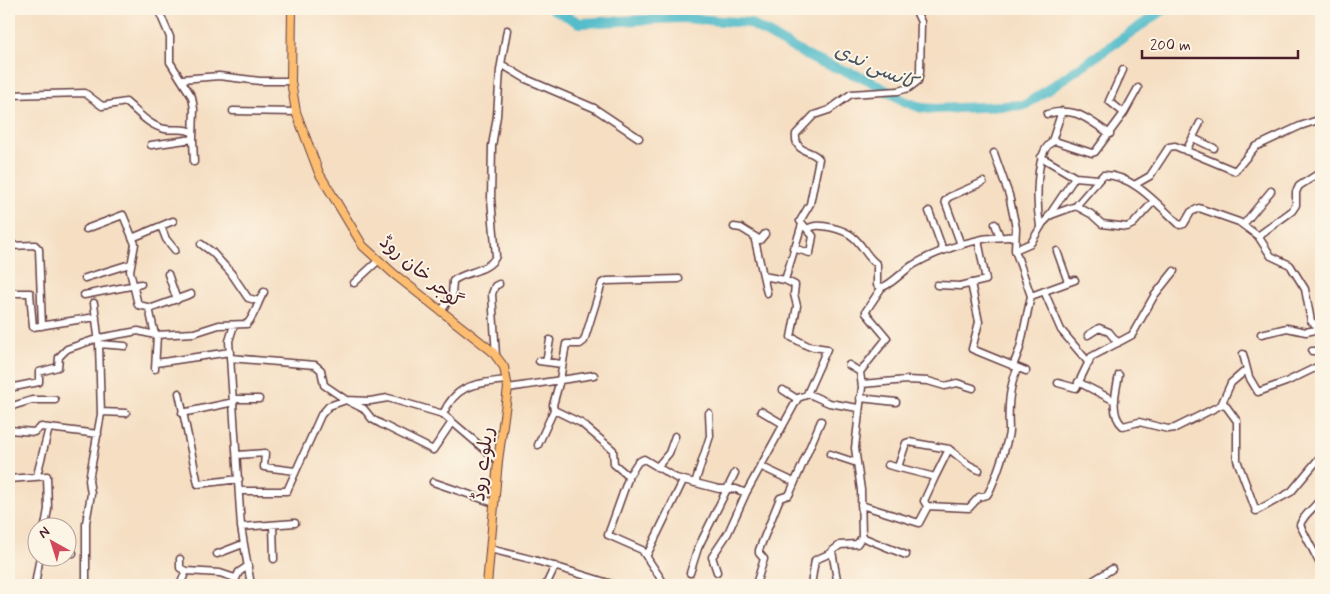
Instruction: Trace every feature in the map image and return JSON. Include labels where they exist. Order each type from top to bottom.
[{"type":"main road","name":"گوجر خان روڈ","points":[[292,9],[292,80],[296,112],[319,173],[363,246],[494,353]]},
{"type":"main road","name":"ریلوے روڈ","points":[[487,585],[507,384],[504,366],[494,353]]},
{"type":"street","points":[[158,9],[170,37],[170,62],[192,97],[194,108],[192,136],[194,162]]},
{"type":"street","points":[[793,248],[810,253],[813,237],[800,219],[810,206],[819,159],[800,148],[796,141],[797,133],[814,115],[829,110],[851,94],[898,91],[909,88],[918,81],[922,22],[915,9]]},
{"type":"street","points":[[442,311],[452,296],[453,281],[493,262],[496,256],[491,199],[492,146],[501,64],[507,30]]},
{"type":"street","points":[[501,64],[526,79],[594,108],[639,138]]},
{"type":"street","points":[[1123,70],[1109,101],[1124,114]]},
{"type":"street","points":[[182,79],[219,76],[260,82],[292,80]]},
{"type":"street","points":[[1052,141],[1092,153],[1100,148],[1110,134],[1124,114],[1138,88]]},
{"type":"street","points":[[9,95],[85,93],[102,106],[126,102],[142,118],[164,129],[183,128],[192,136]]},
{"type":"street","points":[[233,111],[296,112]]},
{"type":"street","points":[[1047,114],[1062,111],[1076,112],[1110,134]]},
{"type":"street","points":[[1040,226],[1037,193],[1041,157],[1052,141],[1062,111]]},
{"type":"street","points":[[1136,184],[1150,176],[1168,147],[1175,146],[1235,171],[1255,148],[1300,126],[1321,119]]},
{"type":"street","points":[[1186,151],[1200,123]]},
{"type":"street","points":[[151,145],[192,136]]},
{"type":"street","points":[[1193,138],[1214,148]]},
{"type":"street","points":[[949,449],[924,501],[928,506],[970,508],[976,499],[988,494],[999,468],[1010,430],[1012,384],[1031,296],[1015,250],[1016,228],[1010,195],[994,153]]},
{"type":"street","points":[[1041,157],[1075,177],[1098,179]]},
{"type":"street","points":[[1258,236],[1292,211],[1296,205],[1296,192],[1299,186],[1321,172]]},
{"type":"street","points":[[1047,218],[1076,206],[1087,196],[1098,179],[1103,175],[1109,175],[1136,184],[1153,202],[1181,226],[1191,212],[1199,208],[1224,215],[1258,236],[1271,256],[1292,267],[1305,288],[1311,320],[1321,330]]},
{"type":"street","points":[[1015,250],[1031,243],[1040,226],[1075,177]]},
{"type":"street","points":[[960,245],[945,201],[949,197],[984,182]]},
{"type":"street","points":[[1243,225],[1271,191]]},
{"type":"street","points":[[1076,206],[1091,214],[1102,224],[1127,227],[1133,224],[1153,202]]},
{"type":"street","points":[[929,211],[943,250]]},
{"type":"street","points":[[86,229],[123,215],[132,238],[134,251],[130,264],[138,305],[149,308],[191,294]]},
{"type":"street","points":[[132,238],[173,221]]},
{"type":"street","points":[[786,280],[793,248],[802,224]]},
{"type":"street","points":[[995,224],[1000,237]]},
{"type":"street","points":[[161,226],[166,239],[175,250]]},
{"type":"street","points":[[808,230],[812,226],[821,226],[854,238],[867,253],[870,260],[877,264],[877,285],[882,287]]},
{"type":"street","points":[[734,227],[741,228],[760,240],[765,234]]},
{"type":"street","points":[[754,236],[767,292]]},
{"type":"street","points":[[860,372],[887,338],[866,313],[882,287],[888,285],[906,269],[943,250],[978,240],[1015,236]]},
{"type":"street","points":[[937,286],[986,280],[978,240]]},
{"type":"street","points":[[201,244],[212,252],[231,273],[248,298],[258,301]]},
{"type":"street","points":[[9,246],[36,245],[39,249],[42,326]]},
{"type":"street","points":[[1056,251],[1068,282]]},
{"type":"street","points":[[354,283],[379,260]]},
{"type":"street","points":[[85,278],[130,264]]},
{"type":"street","points":[[1058,383],[1076,388],[1089,363],[1098,351],[1132,334],[1154,296],[1174,270]]},
{"type":"street","points":[[168,274],[177,300]]},
{"type":"street","points":[[717,572],[712,557],[728,533],[746,493],[797,399],[807,394],[827,349],[808,346],[792,338],[797,302],[794,294],[795,285],[786,280],[763,276]]},
{"type":"street","points":[[538,445],[554,410],[553,405],[560,380],[566,344],[580,344],[585,340],[602,283],[607,281],[678,279]]},
{"type":"street","points":[[1031,296],[1075,280]]},
{"type":"street","points":[[971,283],[979,322],[972,349],[1026,371]]},
{"type":"street","points":[[84,295],[141,284]]},
{"type":"street","points":[[494,353],[492,294],[495,286],[499,284]]},
{"type":"street","points":[[1044,291],[1058,325],[1089,363]]},
{"type":"street","points":[[9,388],[40,382],[39,372],[58,367],[59,357],[67,349],[138,331],[156,335],[194,333],[219,325],[247,324],[255,315],[258,301],[264,292]]},
{"type":"street","points":[[9,293],[30,293],[31,325],[42,326],[96,317]]},
{"type":"street","points":[[86,585],[86,523],[91,494],[89,480],[101,412],[99,341],[94,303]]},
{"type":"street","points":[[149,308],[156,335],[155,366],[230,355],[315,365],[321,370],[326,388],[364,409],[372,420],[433,450],[452,422]]},
{"type":"street","points":[[234,325],[229,342],[243,544],[252,585]]},
{"type":"street","points":[[1088,335],[1099,328],[1109,332],[1118,342]]},
{"type":"street","points":[[1261,334],[1287,328],[1306,332],[1321,330]]},
{"type":"street","points":[[546,362],[550,340]]},
{"type":"street","points":[[99,341],[125,346]]},
{"type":"street","points":[[1312,350],[1321,350]]},
{"type":"street","points":[[1243,354],[1246,370],[1254,388],[1258,392],[1286,382],[1321,365]]},
{"type":"street","points":[[539,361],[562,364]]},
{"type":"street","points":[[812,585],[814,561],[832,552],[838,546],[857,544],[862,537],[861,504],[855,448],[862,384],[860,372],[849,364]]},
{"type":"street","points":[[1119,375],[1114,400],[1117,417],[1123,426],[1142,422],[1168,429],[1181,425],[1220,405],[1231,383],[1246,370]]},
{"type":"street","points":[[443,414],[449,401],[459,391],[483,383],[507,384],[594,376]]},
{"type":"street","points":[[862,384],[907,380],[928,381],[945,386],[957,383],[973,388]]},
{"type":"street","points":[[1078,382],[1114,400]]},
{"type":"street","points":[[783,390],[797,399]]},
{"type":"street","points":[[179,393],[198,484],[239,479]]},
{"type":"street","points":[[807,394],[830,403],[858,408]]},
{"type":"street","points":[[240,491],[285,492],[289,490],[295,471],[321,415],[329,406],[346,400],[370,401],[388,398],[443,414],[498,461]]},
{"type":"street","points":[[860,398],[896,402]]},
{"type":"street","points":[[182,413],[234,401],[259,399]]},
{"type":"street","points":[[9,407],[29,400],[55,400]]},
{"type":"street","points":[[1223,402],[1237,421],[1237,460],[1256,511],[1291,492],[1321,456]]},
{"type":"street","points":[[554,410],[581,423],[612,448],[615,454],[615,466],[628,476]]},
{"type":"street","points":[[761,411],[783,424]]},
{"type":"street","points":[[101,412],[126,413]]},
{"type":"street","points":[[695,483],[710,436],[709,413]]},
{"type":"street","points":[[756,581],[764,559],[759,550],[776,506],[780,498],[789,495],[821,421]]},
{"type":"street","points":[[9,430],[30,432],[41,427],[98,434]]},
{"type":"street","points":[[38,476],[49,428]]},
{"type":"street","points":[[657,467],[669,453],[675,436]]},
{"type":"street","points":[[898,467],[906,442],[949,449],[979,470]]},
{"type":"street","points":[[237,455],[265,453],[264,468],[295,471]]},
{"type":"street","points":[[830,454],[857,462]]},
{"type":"street","points":[[665,585],[647,555],[632,544],[608,535],[628,476],[641,459],[648,460],[683,481],[736,489],[746,493]]},
{"type":"street","points":[[888,465],[935,477]]},
{"type":"street","points":[[760,466],[794,482]]},
{"type":"street","points":[[690,573],[698,548],[734,473]]},
{"type":"street","points":[[9,479],[45,475],[48,478],[46,516]]},
{"type":"street","points":[[647,555],[683,481]]},
{"type":"street","points":[[433,482],[494,503]]},
{"type":"street","points":[[1321,497],[1315,506],[1302,518],[1300,525],[1321,566]]},
{"type":"street","points":[[861,504],[919,523],[928,506]]},
{"type":"street","points":[[242,527],[294,523]]},
{"type":"street","points":[[273,524],[274,559]]},
{"type":"street","points":[[862,537],[906,555]]},
{"type":"street","points":[[217,554],[243,544]]},
{"type":"street","points":[[490,549],[555,566],[615,585]]},
{"type":"street","points":[[832,552],[838,585]]},
{"type":"street","points":[[180,560],[180,568],[186,571],[220,573],[235,578]]},
{"type":"street","points":[[36,585],[39,566]]},
{"type":"street","points":[[233,585],[235,578],[248,566]]},
{"type":"street","points":[[546,585],[555,566]]},
{"type":"street","points":[[1086,585],[1112,569]]},
{"type":"street","points":[[180,585],[186,571]]},
{"type":"waterway","name":"کانسی ندی","points":[[553,9],[580,23],[681,18],[749,23],[813,59],[867,79],[904,101],[922,108],[936,109],[1025,105],[1165,9]]}]
